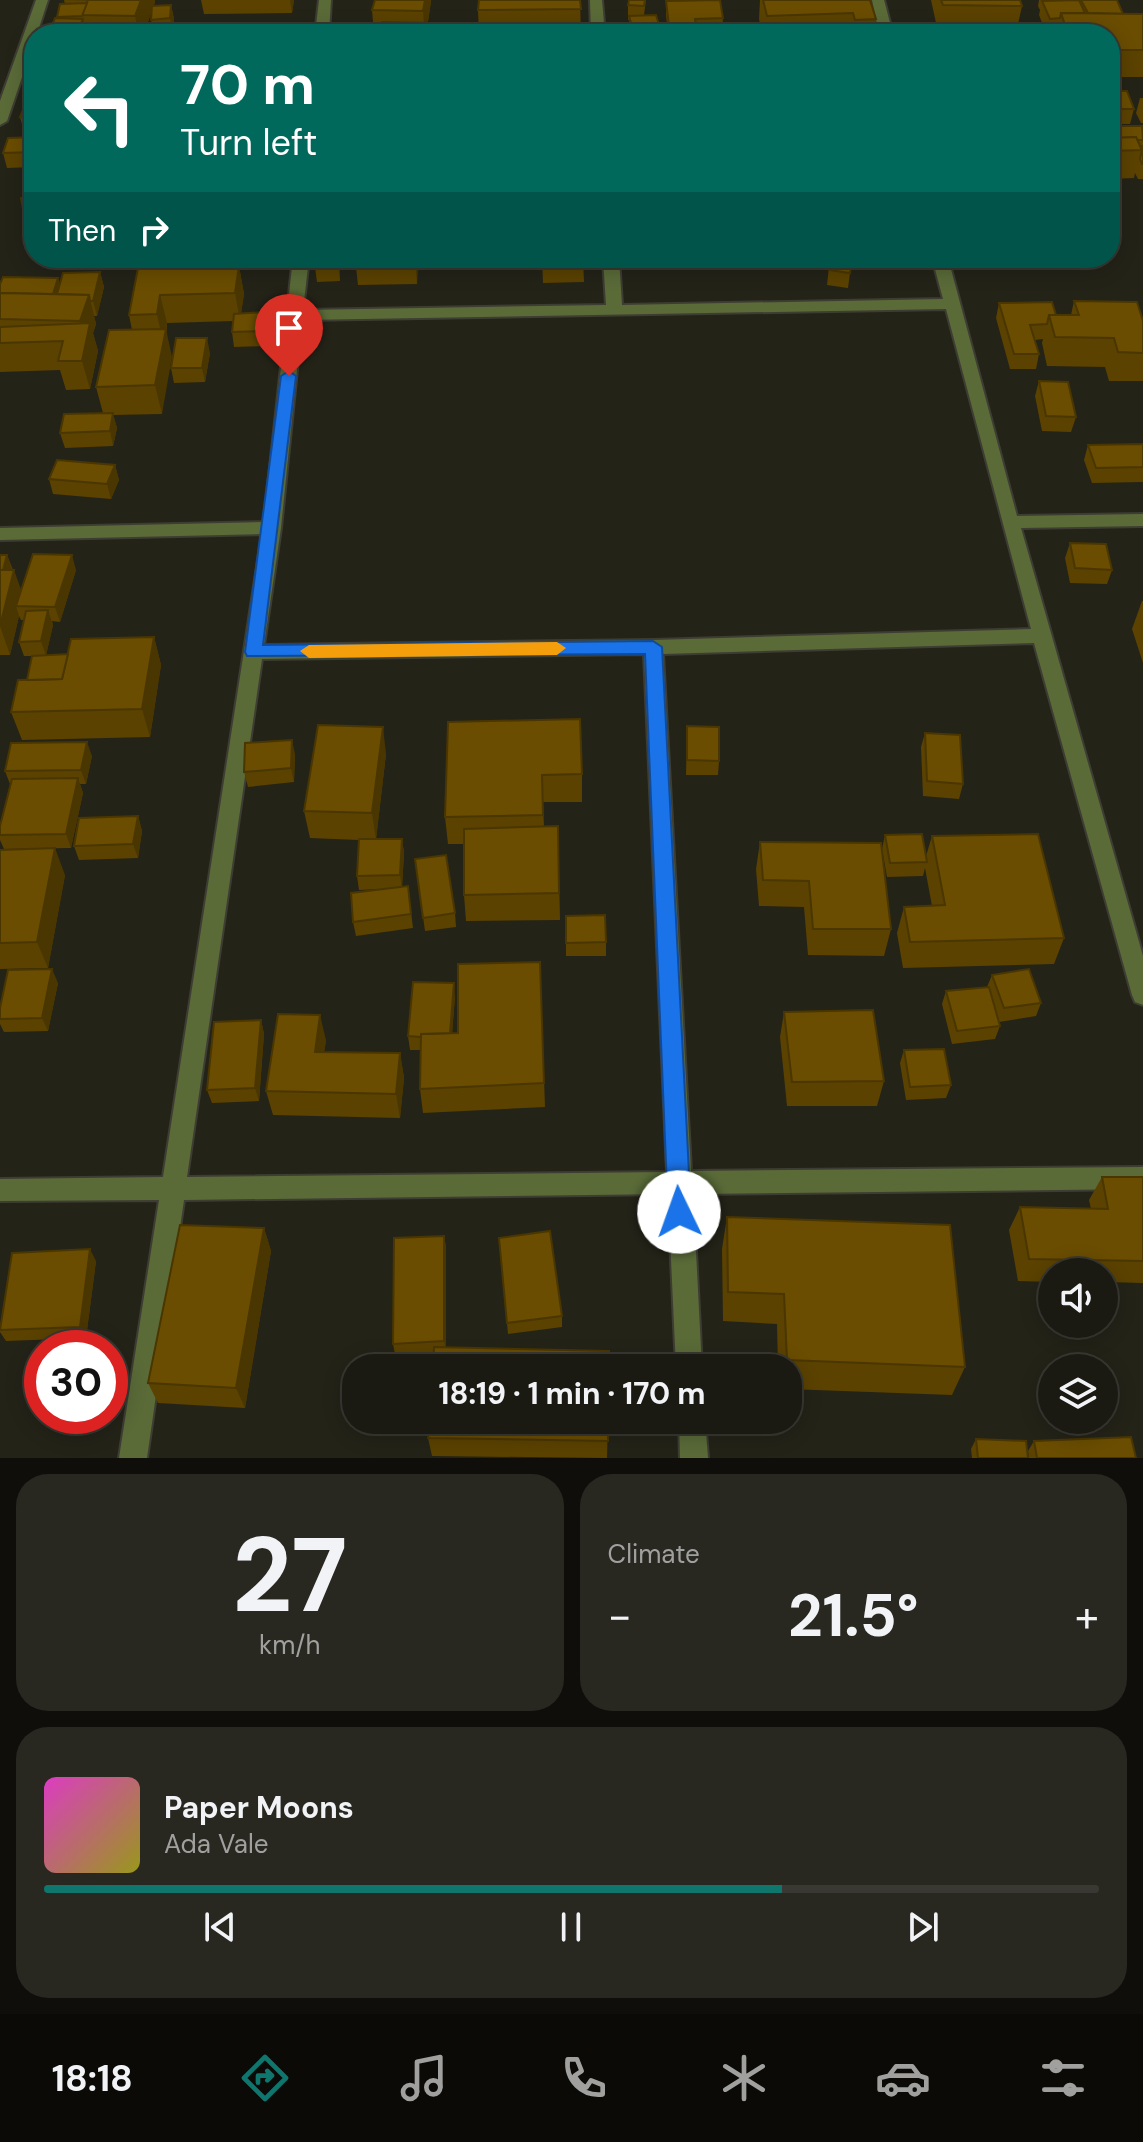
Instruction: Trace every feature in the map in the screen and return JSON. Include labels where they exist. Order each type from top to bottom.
[{"type":"street","points":[[34,24],[42,0]]},
{"type":"street","points":[[323,24],[325,0]]},
{"type":"street","points":[[596,0],[597,24]]},
{"type":"street","points":[[878,0],[884,24]]},
{"type":"street","points":[[0,121],[24,52]]},
{"type":"street","points":[[133,1458],[272,528],[300,268]]},
{"type":"street","points":[[612,268],[614,308]]},
{"type":"street","points":[[942,268],[1041,636],[1143,995]]},
{"type":"street","points":[[295,315],[951,304]]},
{"type":"street","points":[[1010,522],[1143,520]]},
{"type":"street","points":[[0,534],[272,528]]},
{"type":"street","points":[[254,652],[653,647],[1041,636]]},
{"type":"street","points":[[653,647],[688,1354]]},
{"type":"street","points":[[0,1190],[1143,1178]]},
{"type":"street","points":[[693,1434],[694,1458]]},
{"type":"building","points":[[88,0],[141,0],[135,16],[82,15]]},
{"type":"building","points":[[375,0],[425,0],[423,11],[372,10]]},
{"type":"building","points":[[479,0],[580,0],[581,9],[478,10]]},
{"type":"building","points":[[629,0],[645,0],[644,6],[628,5]]},
{"type":"building","points":[[720,0],[723,18],[695,19],[696,24],[669,24],[666,1]]},
{"type":"building","points":[[763,0],[870,0],[876,19],[855,20],[853,13],[767,16]]},
{"type":"building","points":[[941,0],[1020,0],[1022,6],[943,5]]},
{"type":"building","points":[[1079,0],[1085,13],[1061,13],[1060,18],[1050,19],[1042,1]]},
{"type":"building","points":[[1081,0],[1117,0],[1123,14],[1088,13]]},
{"type":"building","points":[[87,3],[82,16],[57,17],[60,4]]},
{"type":"building","points":[[171,5],[170,18],[151,20],[152,6]]},
{"type":"building","points":[[1061,13],[1143,14],[1143,50],[1120,50],[1120,24],[1065,24]]},
{"type":"building","points":[[656,15],[659,24],[631,24],[629,16]]},
{"type":"building","points":[[55,18],[83,19],[81,24],[52,24]]},
{"type":"building","points":[[382,22],[429,23],[429,24]]},
{"type":"building","points":[[1120,91],[1127,91],[1134,109],[1120,109]]},
{"type":"building","points":[[1120,126],[1142,126],[1143,140],[1120,138]]},
{"type":"building","points":[[24,137],[24,152],[3,153],[8,138]]},
{"type":"building","points":[[1136,137],[1142,150],[1120,151],[1120,138]]},
{"type":"building","points":[[138,268],[239,268],[235,293],[160,295],[157,314],[129,315]]},
{"type":"building","points":[[829,268],[851,268],[850,273]]},
{"type":"building","points":[[100,272],[93,301],[90,301],[89,295],[57,294],[63,273]]},
{"type":"building","points":[[3,277],[58,278],[53,294],[0,293]]},
{"type":"building","points":[[0,293],[89,295],[80,321],[0,319]]},
{"type":"building","points":[[1074,301],[1137,302],[1143,321],[1143,353],[1118,352],[1114,338],[1055,337],[1049,315],[1079,315]]},
{"type":"building","points":[[1052,302],[1056,315],[1049,315],[1047,324],[1030,325],[1039,354],[1014,354],[999,303]]},
{"type":"building","points":[[265,312],[264,331],[232,332],[234,314]]},
{"type":"building","points":[[90,323],[82,361],[58,361],[63,341],[0,343],[0,327]]},
{"type":"building","points":[[166,329],[155,385],[96,387],[109,330]]},
{"type":"building","points":[[176,338],[207,338],[202,368],[171,368]]},
{"type":"building","points":[[1039,381],[1068,382],[1076,417],[1046,416]]},
{"type":"building","points":[[113,413],[110,431],[60,433],[64,414]]},
{"type":"building","points":[[1143,444],[1143,467],[1096,468],[1088,445]]},
{"type":"building","points":[[57,460],[115,465],[107,484],[49,479]]},
{"type":"building","points":[[1070,543],[1106,544],[1112,570],[1075,568]]},
{"type":"building","points":[[33,554],[72,555],[55,607],[16,606]]},
{"type":"building","points":[[0,555],[7,555],[3,570],[0,570]]},
{"type":"building","points":[[0,570],[14,570],[0,626]]},
{"type":"building","points":[[48,610],[41,641],[19,642],[26,611]]},
{"type":"building","points":[[154,637],[142,709],[11,712],[18,680],[62,679],[71,639]]},
{"type":"building","points":[[68,654],[62,679],[27,680],[32,656]]},
{"type":"building","points":[[580,719],[582,774],[542,775],[543,815],[445,817],[448,722]]},
{"type":"building","points":[[318,725],[383,727],[372,813],[304,811]]},
{"type":"building","points":[[687,726],[719,727],[719,761],[687,760]]},
{"type":"building","points":[[925,733],[960,735],[963,784],[927,781]]},
{"type":"building","points":[[292,740],[291,768],[244,772],[245,743]]},
{"type":"building","points":[[87,742],[81,770],[5,771],[11,743]]},
{"type":"building","points":[[78,778],[66,834],[0,835],[12,779]]},
{"type":"building","points":[[138,816],[133,844],[74,846],[79,818]]},
{"type":"building","points":[[558,826],[559,893],[464,895],[464,829]]},
{"type":"building","points":[[922,834],[927,862],[890,863],[885,835]]},
{"type":"building","points":[[1038,834],[1064,938],[910,942],[904,907],[945,905],[932,836]]},
{"type":"building","points":[[359,839],[402,839],[400,875],[357,876]]},
{"type":"building","points":[[760,842],[881,843],[891,929],[813,929],[809,881],[763,880]]},
{"type":"building","points":[[55,848],[37,942],[0,943],[0,850]]},
{"type":"building","points":[[446,855],[455,913],[423,918],[415,859]]},
{"type":"building","points":[[408,886],[411,914],[353,922],[351,893]]},
{"type":"building","points":[[605,915],[606,942],[566,943],[566,916]]},
{"type":"building","points":[[540,962],[544,1083],[420,1089],[421,1034],[458,1033],[458,964]]},
{"type":"building","points":[[52,969],[42,1018],[0,1019],[8,970]]},
{"type":"building","points":[[1029,969],[1041,1003],[1004,1008],[992,975]]},
{"type":"building","points":[[413,982],[454,983],[450,1033],[408,1036]]},
{"type":"building","points":[[989,987],[1000,1026],[957,1031],[946,991]]},
{"type":"building","points":[[873,1010],[884,1081],[792,1082],[784,1012]]},
{"type":"building","points":[[278,1014],[320,1015],[315,1052],[400,1053],[396,1094],[266,1091]]},
{"type":"building","points":[[261,1020],[255,1088],[207,1090],[214,1022]]},
{"type":"building","points":[[944,1049],[951,1085],[910,1087],[904,1050]]},
{"type":"building","points":[[1102,1177],[1143,1177],[1143,1261],[1118,1261],[1118,1258],[1029,1259],[1020,1207],[1108,1209]]},
{"type":"building","points":[[727,1217],[950,1225],[965,1367],[802,1361],[802,1354],[787,1354],[784,1294],[728,1292]]},
{"type":"building","points":[[180,1225],[264,1228],[236,1388],[148,1383]]},
{"type":"building","points":[[550,1231],[562,1316],[507,1323],[499,1238]]},
{"type":"building","points":[[444,1236],[444,1341],[393,1344],[394,1238]]},
{"type":"building","points":[[90,1249],[80,1327],[0,1330],[12,1253]]},
{"type":"building","points":[[434,1347],[609,1351],[609,1354],[434,1354]]},
{"type":"building","points":[[428,1434],[608,1434],[608,1441],[428,1438]]},
{"type":"building","points":[[1131,1437],[1136,1458],[1037,1458],[1034,1441]]},
{"type":"building","points":[[976,1439],[1026,1441],[1028,1458],[978,1458]]},
{"type":"slow traffic","points":[[309,651],[557,648]]},
{"type":"route","points":[[289,376],[254,652],[653,647],[679,1212]]}]
